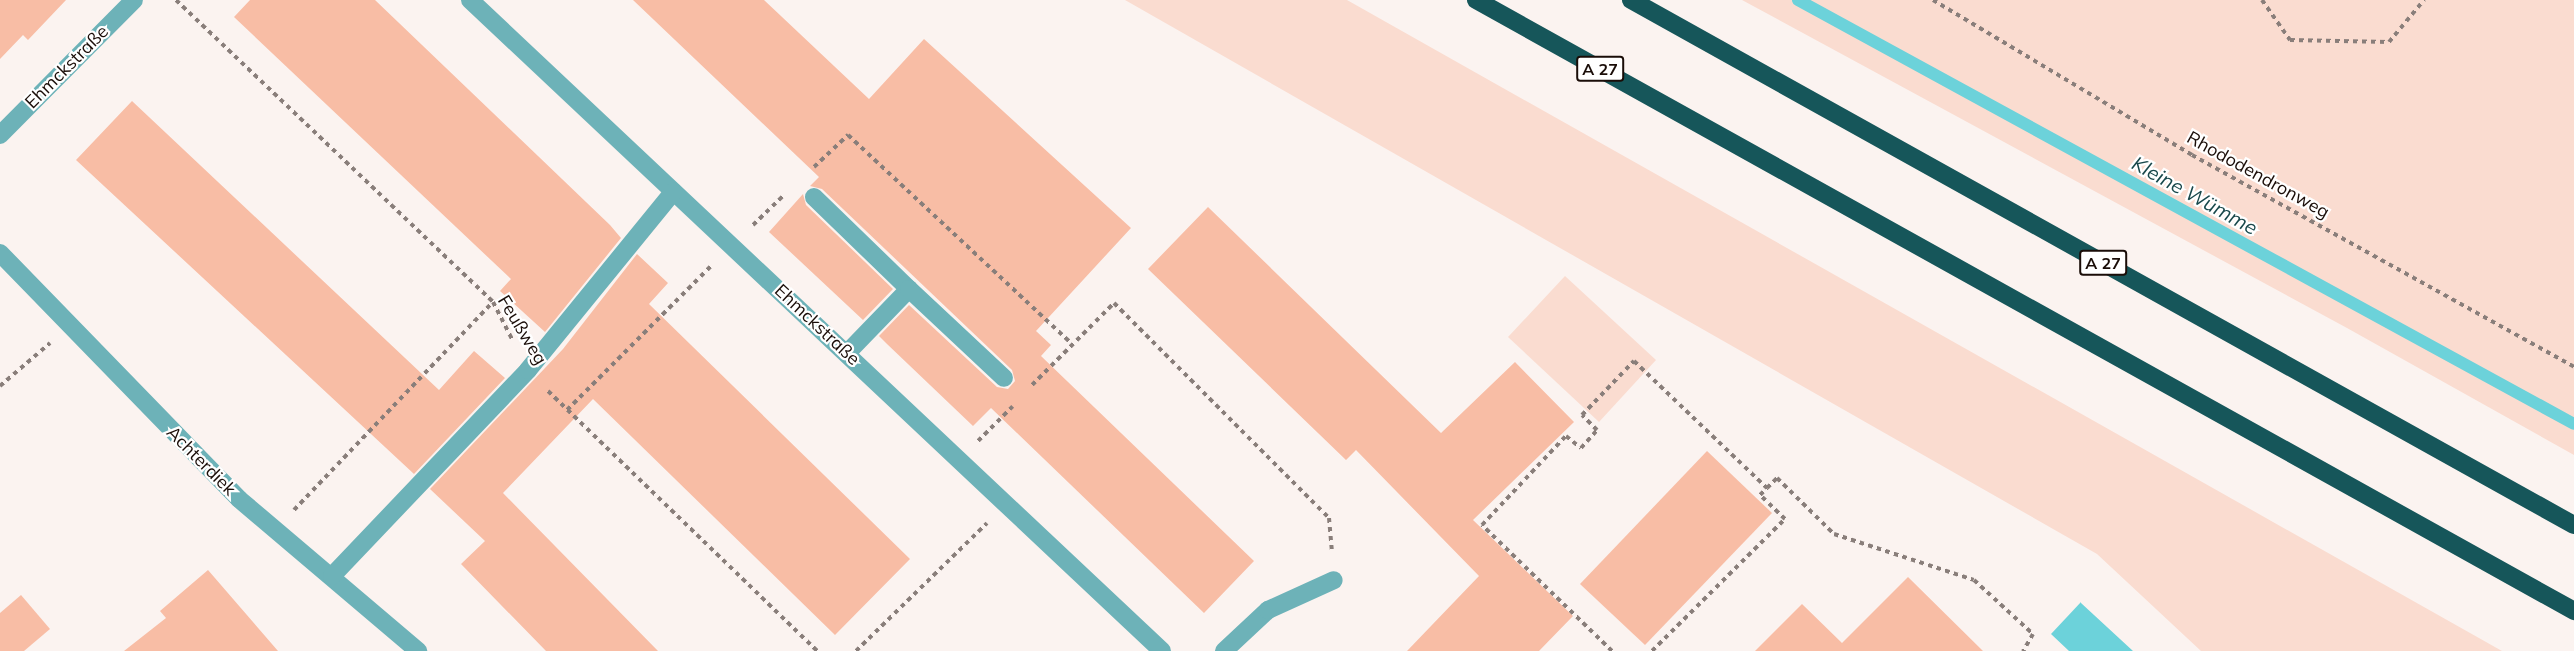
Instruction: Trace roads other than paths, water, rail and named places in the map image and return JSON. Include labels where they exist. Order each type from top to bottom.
[{"type":"highway","name":"A 27","points":[[1476,0],[2574,611]]},
{"type":"highway","name":"A 27","points":[[1631,0],[2574,525]]},
{"type":"street","name":"Ehmckstraße","points":[[0,135],[134,0]]},
{"type":"street","name":"Ehmckstraße","points":[[470,0],[961,460],[1005,506],[1162,651]]},
{"type":"street","points":[[332,576],[528,370],[551,334],[673,192]]},
{"type":"street","points":[[814,197],[1004,378]]},
{"type":"street","name":"Achterdiek","points":[[0,253],[69,326],[275,530],[418,651]]},
{"type":"street","points":[[847,353],[909,289]]},
{"type":"street","points":[[1224,651],[1268,610],[1334,580]]},
{"type":"water","points":[[2081,602],[2133,651],[2069,651],[2051,634]]},
{"type":"waterway","name":"Kleine Wümme","points":[[1798,0],[2574,424]]}]
